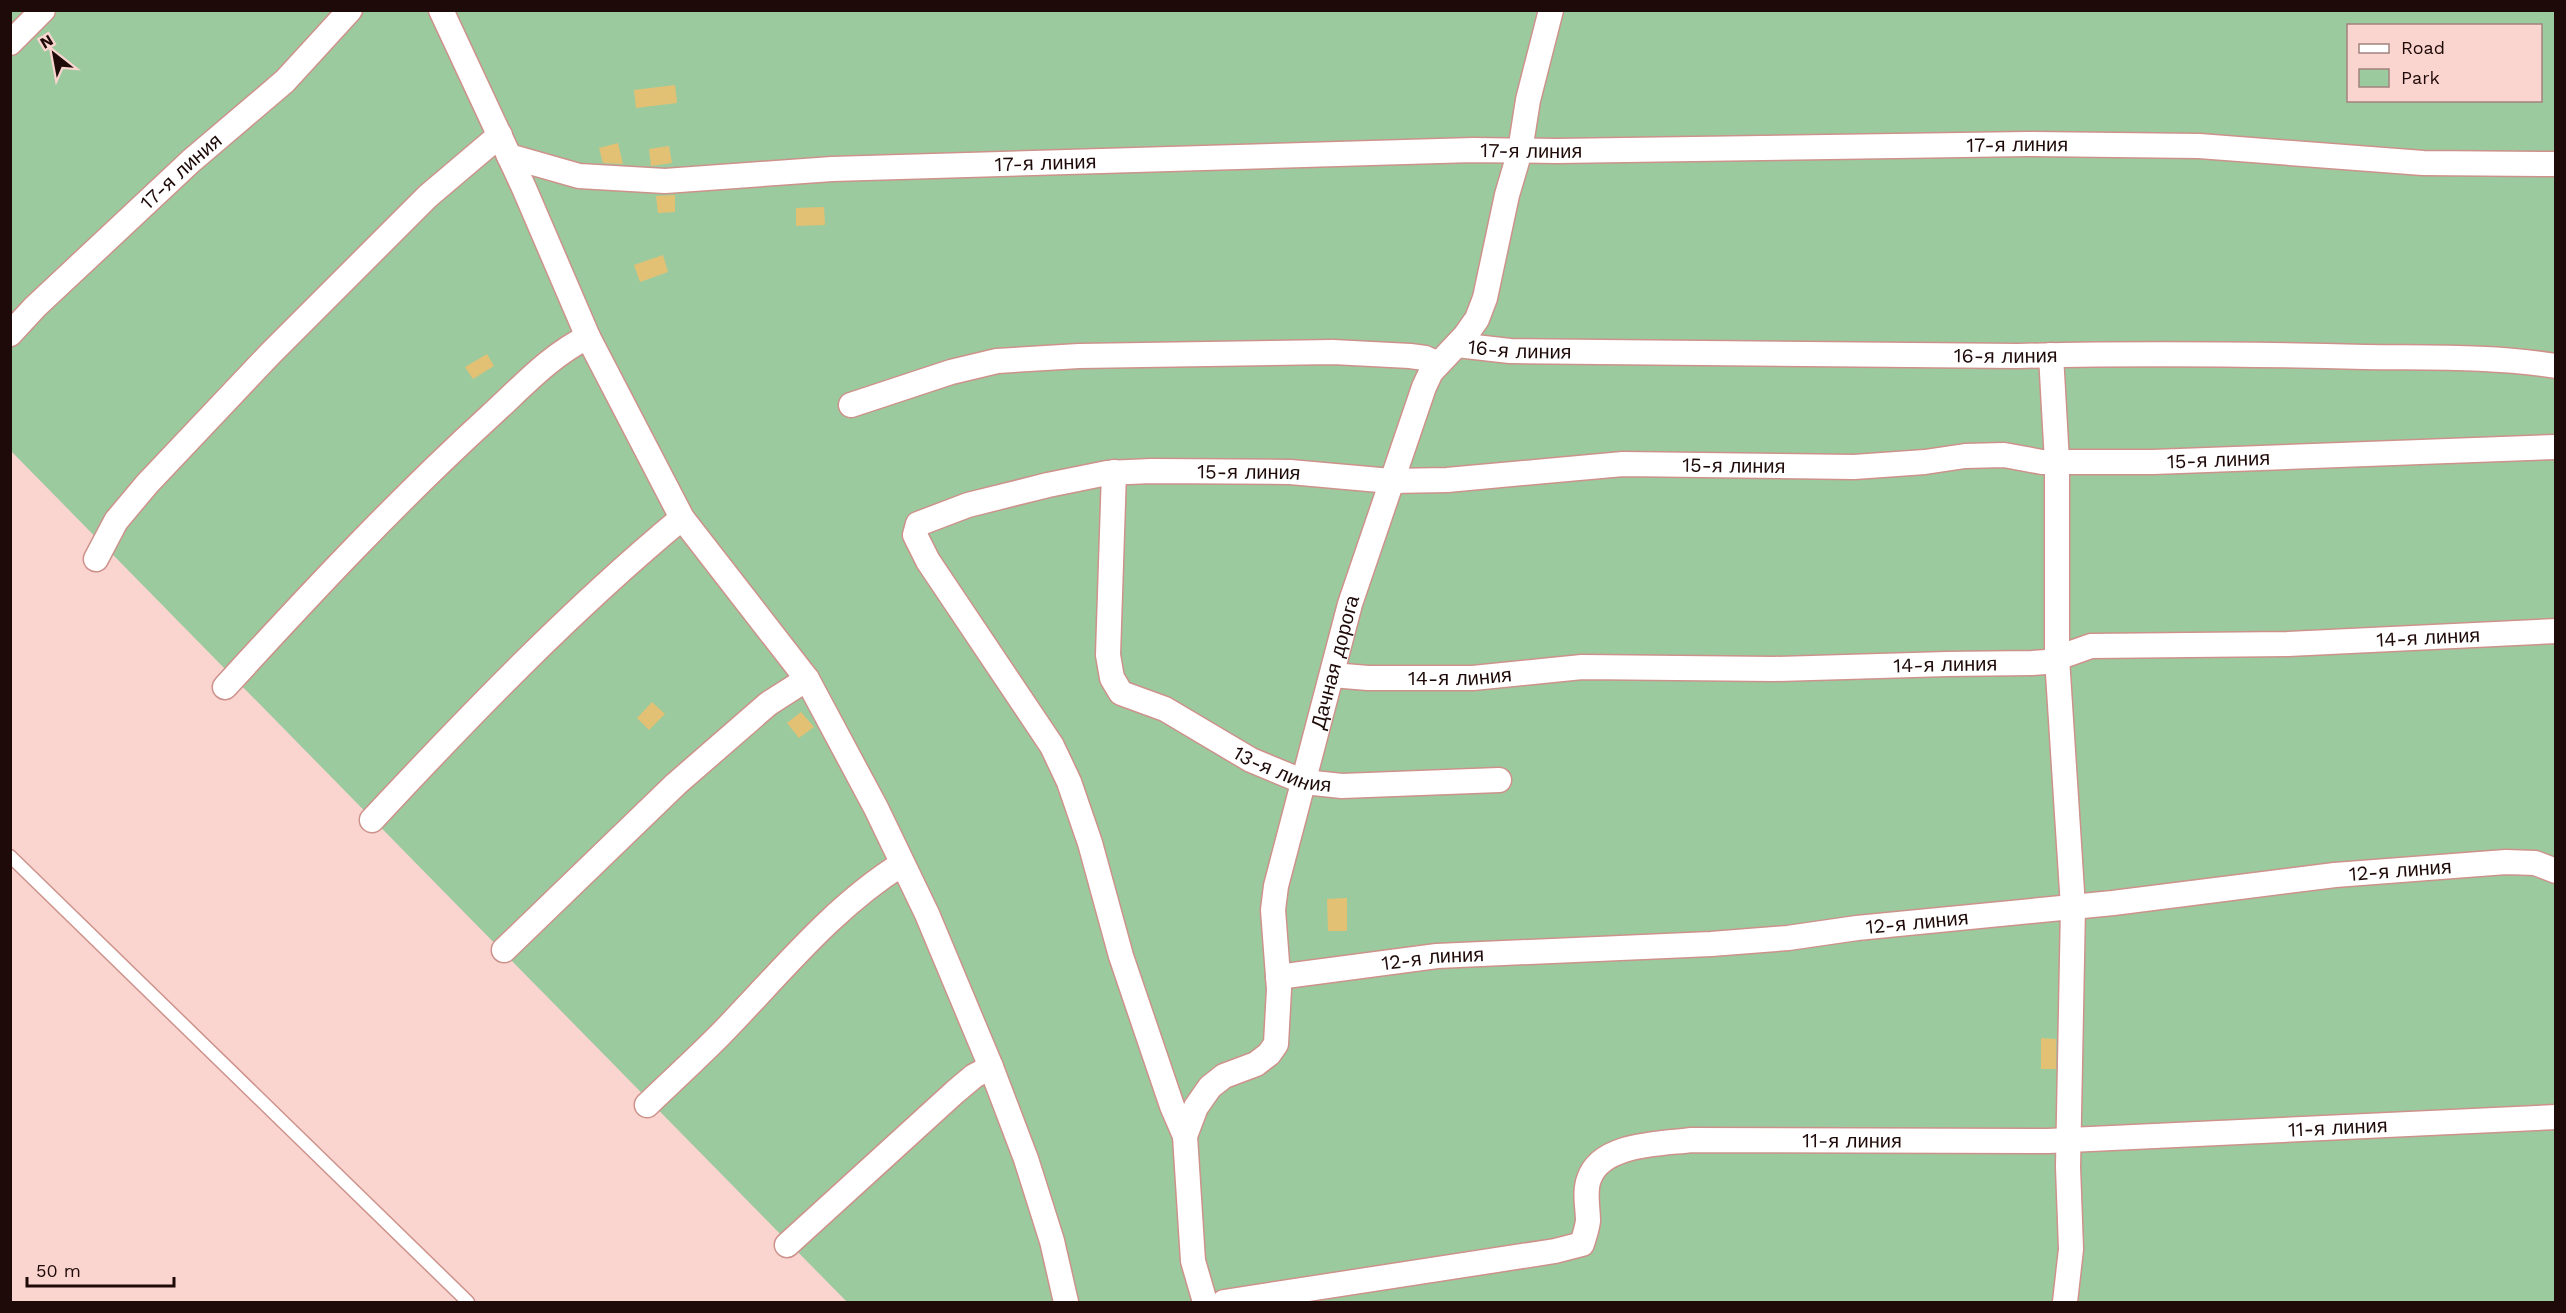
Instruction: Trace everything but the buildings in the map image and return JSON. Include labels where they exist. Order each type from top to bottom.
[{"type":"street","points":[[10,43],[43,10]]},
{"type":"street","name":"17-я линия","points":[[10,334],[35,307],[191,161],[285,81],[350,10]]},
{"type":"street","points":[[441,10],[588,337],[682,518],[807,679],[857,770],[927,914],[991,1067],[1026,1159],[1052,1241],[1066,1302]]},
{"type":"street","name":"Дачная дорога","points":[[1205,1302],[1192,1261],[1185,1136],[1196,1107],[1210,1087],[1224,1076],[1256,1064],[1269,1054],[1276,1044],[1278,977],[1274,910],[1276,886],[1350,604],[1424,387],[1438,364],[1457,345],[1477,319],[1485,298],[1507,195],[1520,151],[1528,100],[1551,10]]},
{"type":"street","name":"17-я линия","points":[[504,146],[579,176],[665,181],[844,168],[1473,150],[2005,144],[2199,146],[2423,163],[2556,164]]},
{"type":"street","points":[[96,559],[116,521],[270,354],[428,196],[504,146]]},
{"type":"street","points":[[225,687],[328,575],[459,444],[545,366],[577,342],[588,337]]},
{"type":"street","name":"16-я линия","points":[[1457,345],[1510,351],[2306,356],[2495,360],[2556,366]]},
{"type":"street","points":[[851,405],[951,372],[997,361],[1079,356],[1333,352],[1410,356],[1425,358],[1438,364]]},
{"type":"street","points":[[2052,355],[2057,462],[2057,658],[2073,908],[2069,1140],[2071,1249],[2065,1302]]},
{"type":"street","name":"15-я линия","points":[[1185,1136],[1172,1106],[1121,956],[1090,843],[1069,782],[1052,746],[928,561],[915,535],[918,524],[968,505],[1048,485],[1114,472],[1290,472],[1391,481],[1447,480],[1623,464],[1854,467],[1925,462],[1965,456],[2004,455],[2057,462],[2164,462],[2556,447]]},
{"type":"street","name":"13-я линия","points":[[1114,472],[1108,655],[1113,678],[1122,693],[1165,709],[1251,760],[1304,782],[1342,786],[1499,780]]},
{"type":"street","points":[[372,820],[453,733],[515,672],[620,571],[682,518]]},
{"type":"street","name":"14-я линия","points":[[1332,675],[1368,678],[1473,678],[1582,667],[1774,669],[2032,663],[2046,662],[2091,646],[2288,644],[2556,631]]},
{"type":"street","points":[[504,950],[676,784],[768,704],[807,679]]},
{"type":"street","name":"12-я линия","points":[[1278,977],[1437,956],[1722,944],[2073,908],[2335,875],[2440,866],[2506,862],[2535,863],[2556,871]]},
{"type":"street","points":[[646,1105],[719,1036],[832,919],[867,888],[902,864]]},
{"type":"street","points":[[787,1245],[955,1092],[974,1076],[991,1067]]},
{"type":"street","name":"11-я линия","points":[[1224,1302],[1556,1251],[1582,1244],[1588,1223],[1588,1181],[1595,1168],[1606,1158],[1642,1146],[1692,1140],[2069,1140],[2556,1117]]},
{"type":"lane","points":[[10,856],[468,1302]]},
{"type":"green space","points":[[10,11],[2555,11],[2555,1302],[847,1302],[11,451]]}]
